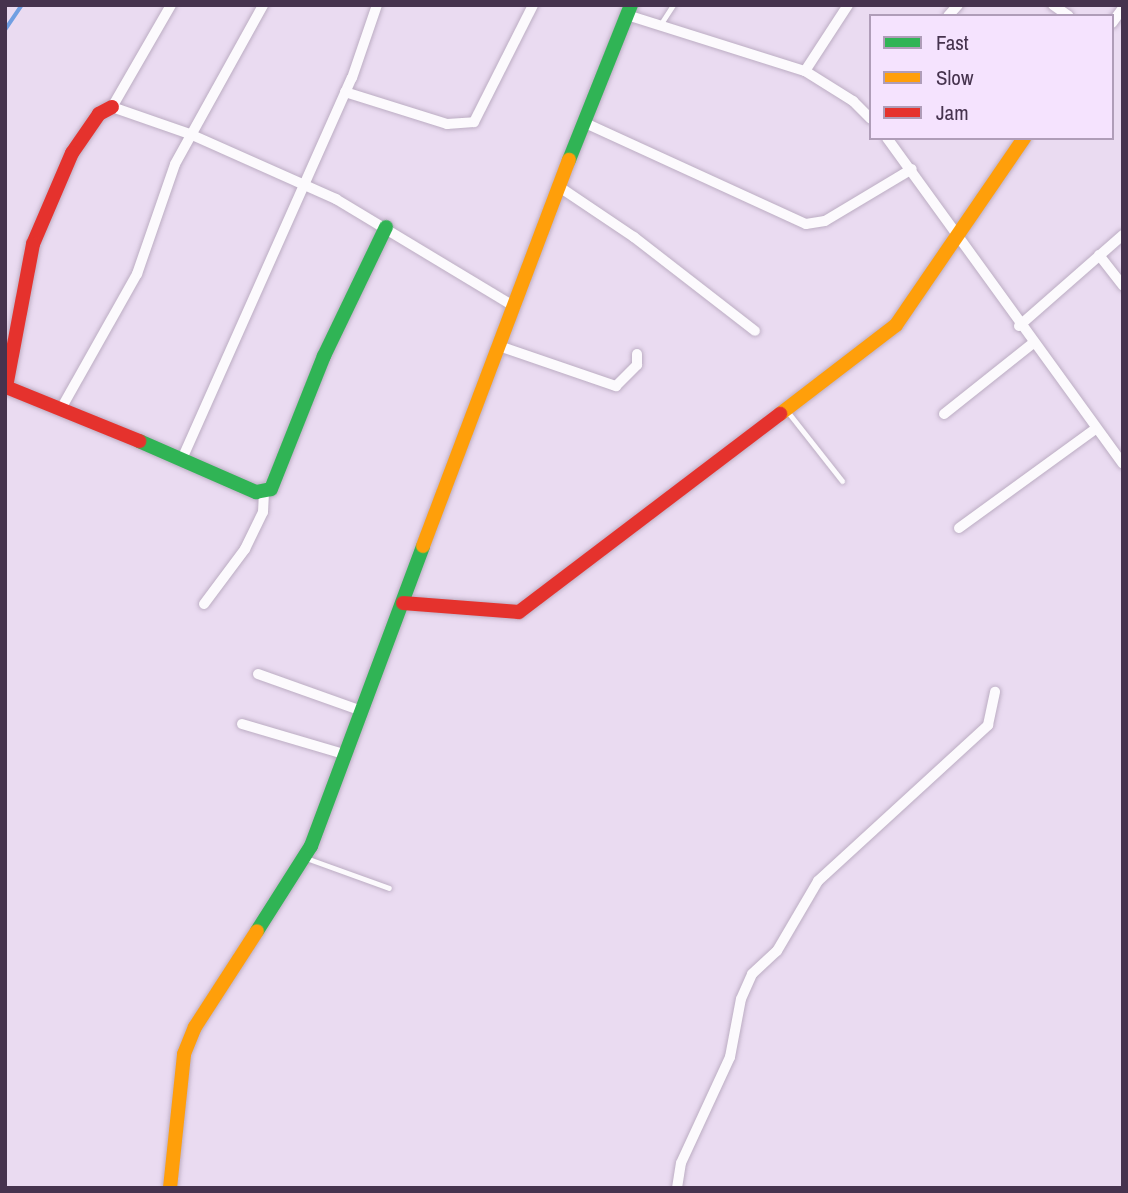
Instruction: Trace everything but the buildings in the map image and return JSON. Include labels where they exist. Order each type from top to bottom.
[{"type":"street","points":[[5,394],[33,244],[72,153],[99,114],[112,107],[171,5]]},
{"type":"street","points":[[62,407],[137,274],[175,164],[190,134],[263,5]]},
{"type":"street","points":[[182,459],[345,92],[377,5]]},
{"type":"street","points":[[345,92],[447,124],[474,122],[533,5]]},
{"type":"street","points":[[805,71],[848,5]]},
{"type":"street","points":[[170,1188],[178,1082],[195,1027],[306,858],[359,710],[403,603],[558,186],[629,10],[660,25],[805,71],[862,109],[869,117]]},
{"type":"street","points":[[862,109],[869,101]]},
{"type":"street","points":[[112,107],[190,134],[304,185],[386,227],[515,307]]},
{"type":"street","points":[[583,122],[806,224],[825,221],[912,169]]},
{"type":"street","points":[[889,140],[912,169],[954,235],[1094,430],[1123,464]]},
{"type":"street","points":[[403,603],[519,612],[896,325],[926,286],[954,235],[1023,140]]},
{"type":"street","points":[[558,186],[634,237],[755,331]]},
{"type":"street","points":[[264,492],[274,485],[324,356],[386,227]]},
{"type":"street","points":[[1019,326],[1123,235]]},
{"type":"street","points":[[1099,255],[1123,286]]},
{"type":"street","points":[[944,414],[1032,344]]},
{"type":"street","points":[[499,346],[616,386],[637,365],[637,354]]},
{"type":"street","points":[[6,387],[62,407],[264,492]]},
{"type":"street","points":[[959,528],[1094,430]]},
{"type":"street","points":[[204,604],[245,549],[263,512],[264,492]]},
{"type":"street","points":[[258,674],[359,710]]},
{"type":"street","points":[[677,1188],[681,1163],[730,1056],[741,999],[752,974],[777,951],[818,881],[988,725],[995,692]]},
{"type":"street","points":[[242,724],[344,754]]},
{"type":"lane","points":[[660,25],[673,5]]},
{"type":"lane","points":[[785,408],[842,481]]},
{"type":"lane","points":[[306,858],[389,888]]},
{"type":"waterway","points":[[5,30],[22,5]]},
{"type":"traffic: fast","points":[[569,160],[631,5]]},
{"type":"traffic: fast","points":[[139,441],[256,492],[271,489],[324,356],[386,227]]},
{"type":"traffic: fast","points":[[257,931],[311,846],[423,546]]},
{"type":"traffic: slow","points":[[780,414],[896,325],[1023,140]]},
{"type":"traffic: slow","points":[[423,546],[569,160]]},
{"type":"traffic: slow","points":[[170,1188],[184,1054],[195,1027],[257,931]]},
{"type":"traffic: jam","points":[[112,107],[99,114],[72,153],[33,244],[6,387],[139,441]]},
{"type":"traffic: jam","points":[[403,603],[519,612],[780,414]]}]
